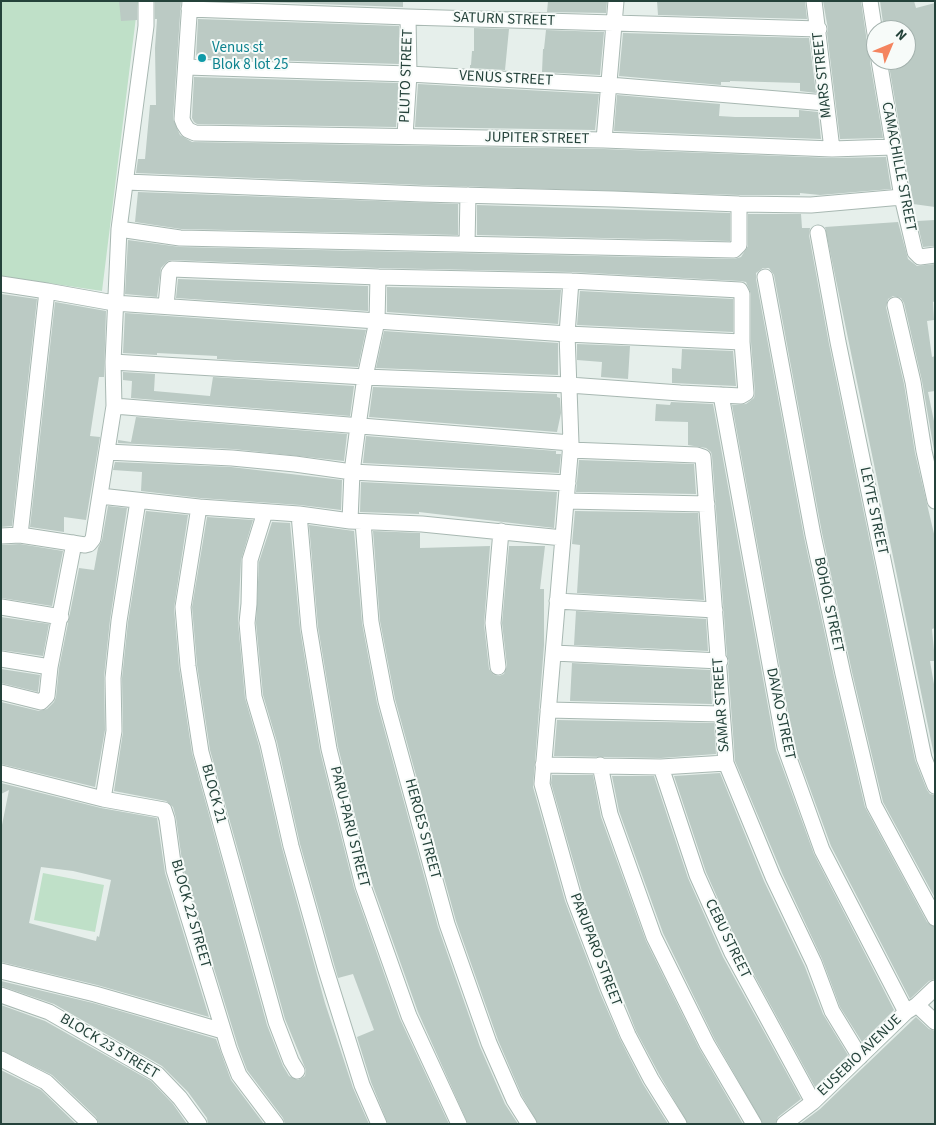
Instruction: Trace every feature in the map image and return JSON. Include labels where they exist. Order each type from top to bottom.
[{"type":"street","points":[[1,536],[20,535],[85,545],[93,540],[114,406],[114,303],[119,230],[146,26],[146,1]]},
{"type":"street","points":[[604,140],[616,1]]},
{"type":"street","name":"MARS STREET","points":[[814,1],[832,149]]},
{"type":"street","points":[[870,1],[873,20]]},
{"type":"street","points":[[186,68],[189,5]]},
{"type":"street","name":"SATURN STREET","points":[[189,5],[408,17],[819,30]]},
{"type":"street","name":"PLUTO STREET","points":[[405,136],[408,17]]},
{"type":"street","name":"VENUS STREET","points":[[186,68],[408,74],[609,85],[826,103]]},
{"type":"street","name":"JUPITER STREET","points":[[186,68],[182,119],[188,130],[195,133],[604,140],[832,149],[893,147]]},
{"type":"street","name":"CAMACHILLE STREET","points":[[881,70],[902,197],[915,252],[920,258],[935,255]]},
{"type":"street","points":[[126,182],[739,204],[811,204],[902,197]]},
{"type":"street","points":[[467,244],[468,195]]},
{"type":"street","points":[[119,230],[180,238],[734,250],[739,244],[739,204]]},
{"type":"street","name":"LEYTE STREET","points":[[818,233],[838,342],[924,758],[935,786]]},
{"type":"street","points":[[113,362],[365,377],[569,385],[741,396],[746,393],[742,342],[742,294],[740,290],[571,281],[378,277],[172,269],[169,273],[166,306]]},
{"type":"street","name":"HEROES STREET","points":[[378,277],[376,321],[365,377],[352,472],[356,522],[371,622],[386,701],[448,924],[489,1043],[514,1100],[529,1124]]},
{"type":"street","name":"BOHOL STREET","points":[[765,277],[813,535],[874,805],[935,918]]},
{"type":"street","name":"PARUPARO STREET","points":[[571,281],[567,334],[571,446],[542,784],[574,898],[628,1035],[651,1079],[679,1124]]},
{"type":"street","points":[[1,284],[114,303],[567,334],[742,342]]},
{"type":"street","points":[[20,535],[47,291]]},
{"type":"street","points":[[895,305],[913,382],[924,451],[935,501]]},
{"type":"street","name":"DAVAO STREET","points":[[721,395],[785,747],[822,850],[911,1008],[935,1022]]},
{"type":"street","points":[[114,406],[571,446]]},
{"type":"street","name":"SAMAR STREET","points":[[571,446],[700,455],[702,457],[708,504],[720,661],[721,714],[726,762],[773,877],[814,963],[832,1011],[860,1057]]},
{"type":"street","points":[[108,452],[232,458],[352,472],[568,483]]},
{"type":"street","points":[[100,496],[199,507],[299,514],[356,522],[422,524],[563,538]]},
{"type":"street","points":[[1,773],[103,799],[114,730],[113,678],[119,621],[138,501]]},
{"type":"street","points":[[566,501],[708,504]]},
{"type":"street","name":"BLOCK 21","points":[[199,507],[183,607],[188,666],[202,752],[276,1022],[290,1061],[297,1071]]},
{"type":"street","points":[[265,512],[250,560],[247,623],[254,697],[268,744],[291,846],[325,967],[362,1085],[379,1124]]},
{"type":"street","name":"PARU-PARU STREET","points":[[299,514],[309,628],[329,749],[363,886],[409,1016],[459,1124]]},
{"type":"street","points":[[498,667],[493,623],[501,531]]},
{"type":"street","points":[[1,692],[41,702],[47,696],[50,667],[74,543]]},
{"type":"street","points":[[557,601],[715,610]]},
{"type":"street","points":[[1,607],[61,618]]},
{"type":"street","points":[[554,653],[720,661]]},
{"type":"street","points":[[1,659],[50,667]]},
{"type":"street","points":[[548,710],[721,714]]},
{"type":"street","points":[[543,765],[661,767],[726,762]]},
{"type":"street","points":[[600,766],[610,814],[654,937],[708,1044],[754,1124]]},
{"type":"street","name":"CEBU STREET","points":[[661,767],[697,875],[732,952],[813,1102]]},
{"type":"street","name":"BLOCK 22 STREET","points":[[103,799],[164,810],[174,870],[223,1031],[239,1075],[276,1124]]},
{"type":"street","points":[[1,971],[95,994],[223,1031]]},
{"type":"street","name":"EUSEBIO AVENUE","points":[[784,1124],[813,1102],[911,1008],[935,988]]},
{"type":"street","name":"BLOCK 23 STREET","points":[[1,995],[49,1012],[158,1074],[180,1098],[199,1124]]},
{"type":"street","points":[[1,1059],[46,1082],[90,1124]]},
{"type":"green space","points":[[1,1],[138,1],[102,291],[1,276]]},
{"type":"green space","points":[[43,873],[104,885],[95,932],[34,920]]},
{"type":"building","points":[[119,1],[137,1],[137,20],[121,21]]},
{"type":"building","points":[[155,1],[181,1],[173,119],[180,135],[192,142],[604,149],[832,158],[886,157],[891,189],[820,195],[800,193],[800,195],[739,195],[422,185],[136,173],[138,159],[145,159],[150,105],[156,105],[155,48],[157,19],[155,19]]},
{"type":"building","points":[[234,1],[403,1],[403,7]]},
{"type":"building","points":[[548,1],[607,1],[606,13],[547,12]]},
{"type":"building","points":[[657,1],[805,1],[807,19],[658,15]]},
{"type":"building","points":[[823,1],[861,1],[866,35],[866,70],[871,70],[883,138],[840,139],[828,29]]},
{"type":"building","points":[[880,1],[914,1],[916,8],[935,3],[935,207],[913,204],[890,70],[916,70],[916,20],[883,20]]},
{"type":"building","points":[[198,19],[399,26],[399,64],[196,58]]},
{"type":"building","points":[[474,28],[509,29],[505,70],[470,68],[472,51],[474,51]]},
{"type":"building","points":[[546,30],[604,32],[600,75],[542,72]]},
{"type":"building","points":[[623,33],[809,38],[816,93],[800,91],[800,83],[730,81],[721,82],[721,85],[619,76]]},
{"type":"building","points":[[194,77],[399,83],[396,127],[197,124],[192,118]]},
{"type":"building","points":[[418,84],[599,94],[595,130],[415,127]]},
{"type":"building","points":[[617,95],[720,104],[719,116],[799,117],[799,110],[818,112],[821,139],[614,131]]},
{"type":"building","points":[[138,192],[458,204],[458,235],[181,229],[135,222]]},
{"type":"building","points":[[477,205],[730,213],[730,241],[477,235]]},
{"type":"building","points":[[748,214],[801,214],[802,228],[810,228],[809,235],[829,344],[915,760],[927,790],[930,794],[935,795],[935,898],[883,802],[822,533],[774,275],[769,268],[763,268],[756,273],[756,279],[804,537],[865,807],[927,922],[935,927],[935,979],[929,981],[910,999],[831,846],[794,745],[732,405],[746,404],[754,398],[755,393],[751,342],[751,294],[746,282],[571,272],[378,268],[172,260],[168,261],[161,268],[157,297],[125,294],[128,240],[180,247],[734,259],[741,257],[748,246]]},
{"type":"building","points":[[935,220],[935,246],[923,247],[917,221]]},
{"type":"building","points":[[898,222],[908,259],[917,266],[935,264],[934,320],[927,321],[932,357],[935,356],[935,391],[928,392],[935,426],[935,456],[922,381],[904,303],[901,298],[893,296],[888,299],[886,307],[904,384],[915,453],[935,538],[935,628],[932,629],[935,661],[930,661],[935,690],[935,760],[825,227]]},
{"type":"building","points":[[178,279],[368,286],[368,311],[176,298]]},
{"type":"building","points":[[387,287],[561,290],[558,324],[387,312]]},
{"type":"building","points":[[580,291],[733,299],[733,332],[577,325]]},
{"type":"building","points":[[1,294],[37,299],[12,526],[1,527]]},
{"type":"building","points":[[55,302],[106,311],[104,377],[99,377],[90,436],[100,437],[86,520],[64,517],[64,532],[30,527]]},
{"type":"building","points":[[125,313],[366,330],[358,367],[217,359],[217,356],[123,353]]},
{"type":"building","points":[[384,331],[558,343],[558,375],[376,368]]},
{"type":"building","points":[[577,344],[630,346],[628,379],[601,377],[602,362],[577,360]]},
{"type":"building","points":[[682,349],[733,351],[736,386],[672,383],[672,368],[681,369]]},
{"type":"building","points":[[123,372],[155,374],[154,391],[210,396],[213,377],[354,386],[350,416],[131,398],[132,381],[123,380]]},
{"type":"building","points":[[373,387],[557,394],[557,397],[560,398],[561,413],[557,432],[369,417]]},
{"type":"building","points":[[671,402],[713,404],[776,750],[814,854],[894,1010],[862,1042],[840,1007],[822,959],[782,873],[735,761],[729,661],[727,656],[712,456],[711,452],[706,448],[688,445],[688,422],[655,421],[656,404],[670,405]]},
{"type":"building","points":[[136,417],[347,434],[344,461],[233,449],[118,443],[118,440],[131,442]]},
{"type":"building","points":[[366,436],[556,451],[556,454],[561,454],[559,473],[363,463]]},
{"type":"building","points":[[579,460],[694,464],[696,494],[576,492]]},
{"type":"building","points":[[115,462],[231,467],[342,480],[341,510],[141,491],[142,472],[113,470]]},
{"type":"building","points":[[361,482],[557,492],[554,528],[419,512],[419,514],[360,512]]},
{"type":"building","points":[[108,506],[127,508],[110,620],[104,677],[105,730],[95,787],[1,764],[1,702],[39,711],[47,709],[54,702],[79,568],[94,570]]},
{"type":"building","points":[[146,511],[188,515],[174,608],[179,667],[192,753],[267,1025],[283,1066],[289,1076],[298,1080],[305,1076],[306,1070],[285,1019],[210,750],[197,665],[192,607],[207,517],[253,520],[241,560],[238,622],[245,698],[259,746],[282,848],[325,1003],[353,1088],[369,1124],[285,1124],[283,1118],[247,1070],[238,1046],[183,868],[173,807],[166,801],[114,791],[123,732],[122,678],[128,622]]},
{"type":"building","points":[[575,511],[698,513],[704,600],[577,593],[580,545],[572,544]]},
{"type":"building","points":[[272,522],[290,523],[300,629],[320,751],[354,888],[400,1019],[449,1124],[388,1124],[371,1082],[357,1037],[374,1030],[353,974],[338,978],[300,844],[277,742],[263,695],[256,623],[259,562]]},
{"type":"building","points":[[309,525],[354,531],[362,623],[377,703],[438,927],[480,1047],[505,1104],[518,1124],[468,1124],[418,1012],[372,883],[338,747],[318,627]]},
{"type":"building","points":[[373,531],[420,533],[420,548],[490,546],[484,624],[489,669],[494,675],[499,676],[504,674],[507,666],[502,623],[509,546],[545,546],[540,589],[544,589],[544,645],[533,787],[565,901],[600,993],[620,1039],[643,1084],[668,1124],[538,1124],[522,1096],[498,1040],[456,921],[395,699],[380,621]]},
{"type":"building","points":[[20,544],[63,551],[52,606],[1,598],[1,545]]},
{"type":"building","points":[[576,611],[706,619],[708,651],[574,645]]},
{"type":"building","points":[[1,617],[49,624],[43,656],[1,650]]},
{"type":"building","points":[[572,663],[710,670],[712,704],[570,701]]},
{"type":"building","points":[[1,669],[40,675],[38,692],[1,683]]},
{"type":"building","points":[[557,720],[714,723],[716,754],[661,758],[554,756]]},
{"type":"building","points":[[720,773],[764,881],[805,967],[823,1014],[848,1055],[815,1087],[740,949],[706,872],[674,776]]},
{"type":"building","points":[[552,775],[593,775],[601,817],[646,941],[699,1048],[743,1124],[688,1124],[659,1074],[636,1031],[583,895],[551,783]]},
{"type":"building","points":[[612,776],[654,776],[688,878],[723,957],[801,1099],[778,1117],[775,1124],[763,1124],[715,1040],[663,933],[619,811]]},
{"type":"building","points":[[1,783],[101,808],[157,818],[165,873],[209,1017],[97,985],[1,962],[1,830],[9,790],[1,794]],"holes":[[[41,867],[73,871],[111,880],[99,937],[97,936],[96,941],[29,923]]]},
{"type":"building","points":[[1,981],[93,1003],[216,1039],[231,1080],[264,1124],[208,1124],[207,1118],[188,1092],[162,1066],[54,1004],[1,986]]},
{"type":"building","points":[[1,1005],[45,1021],[151,1081],[173,1104],[187,1124],[99,1124],[96,1117],[52,1075],[1,1050]]},
{"type":"building","points":[[916,1017],[929,1029],[935,1031],[935,1124],[800,1124],[820,1109]]},
{"type":"building","points":[[1,1070],[41,1090],[76,1124],[1,1124]]},
{"type":"place","name":"Venus st Blok 8 lot 25","points":[[202,58]]}]
